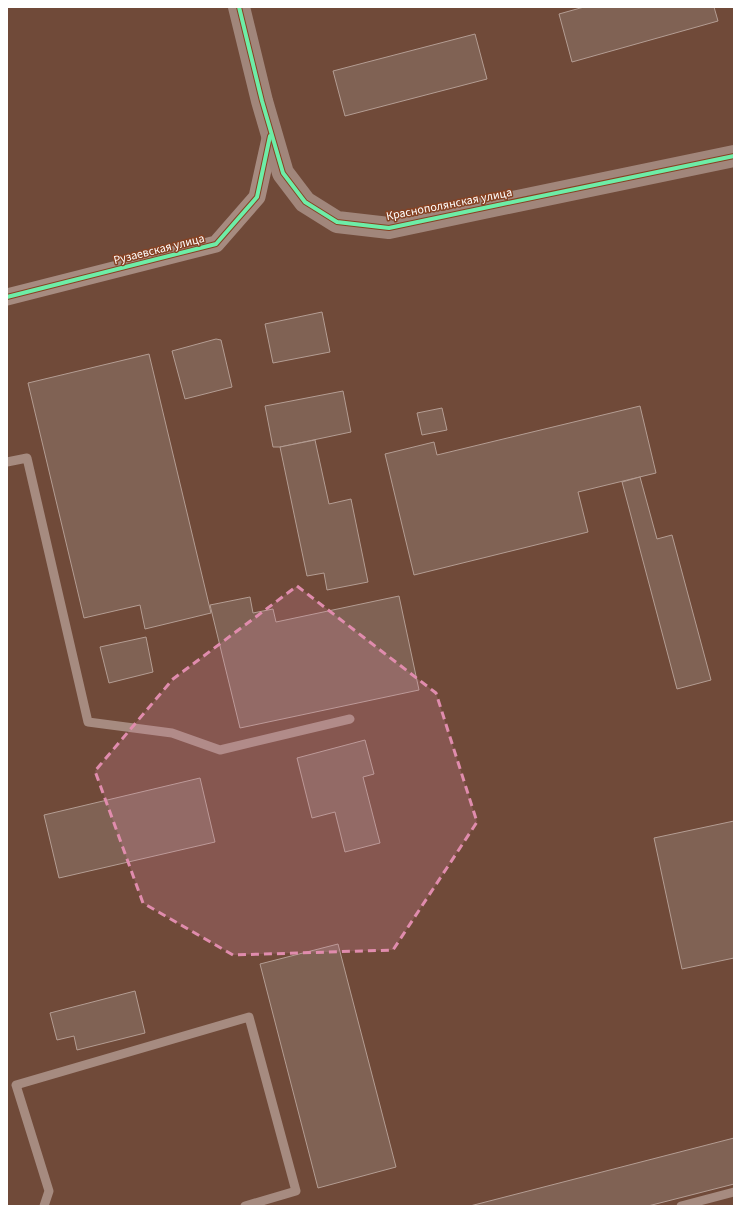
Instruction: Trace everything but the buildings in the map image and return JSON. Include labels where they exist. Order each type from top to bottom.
[{"type":"street","name":"Краснополянская улица","points":[[239,7],[262,101],[283,173],[305,202],[337,222],[389,228],[734,156]]},
{"type":"street","name":"Рузаевская улица","points":[[8,297],[216,244],[257,197],[271,134]]},
{"type":"lane","points":[[7,462],[27,458],[88,722],[172,733],[220,750],[350,719]]},
{"type":"lane","points":[[44,1206],[49,1191],[16,1085],[249,1017],[296,1192],[245,1206]]},
{"type":"lane","points":[[681,1206],[734,1192]]},
{"type":"highlighted area","points":[[297,586],[436,693],[477,822],[393,950],[233,955],[143,903],[95,771],[173,679]]},
{"type":"cycle path","points":[[239,7],[262,101],[283,173],[305,202],[337,222],[389,228],[734,156]]},
{"type":"cycle path","points":[[7,297],[216,244],[257,197],[270,136]]}]
